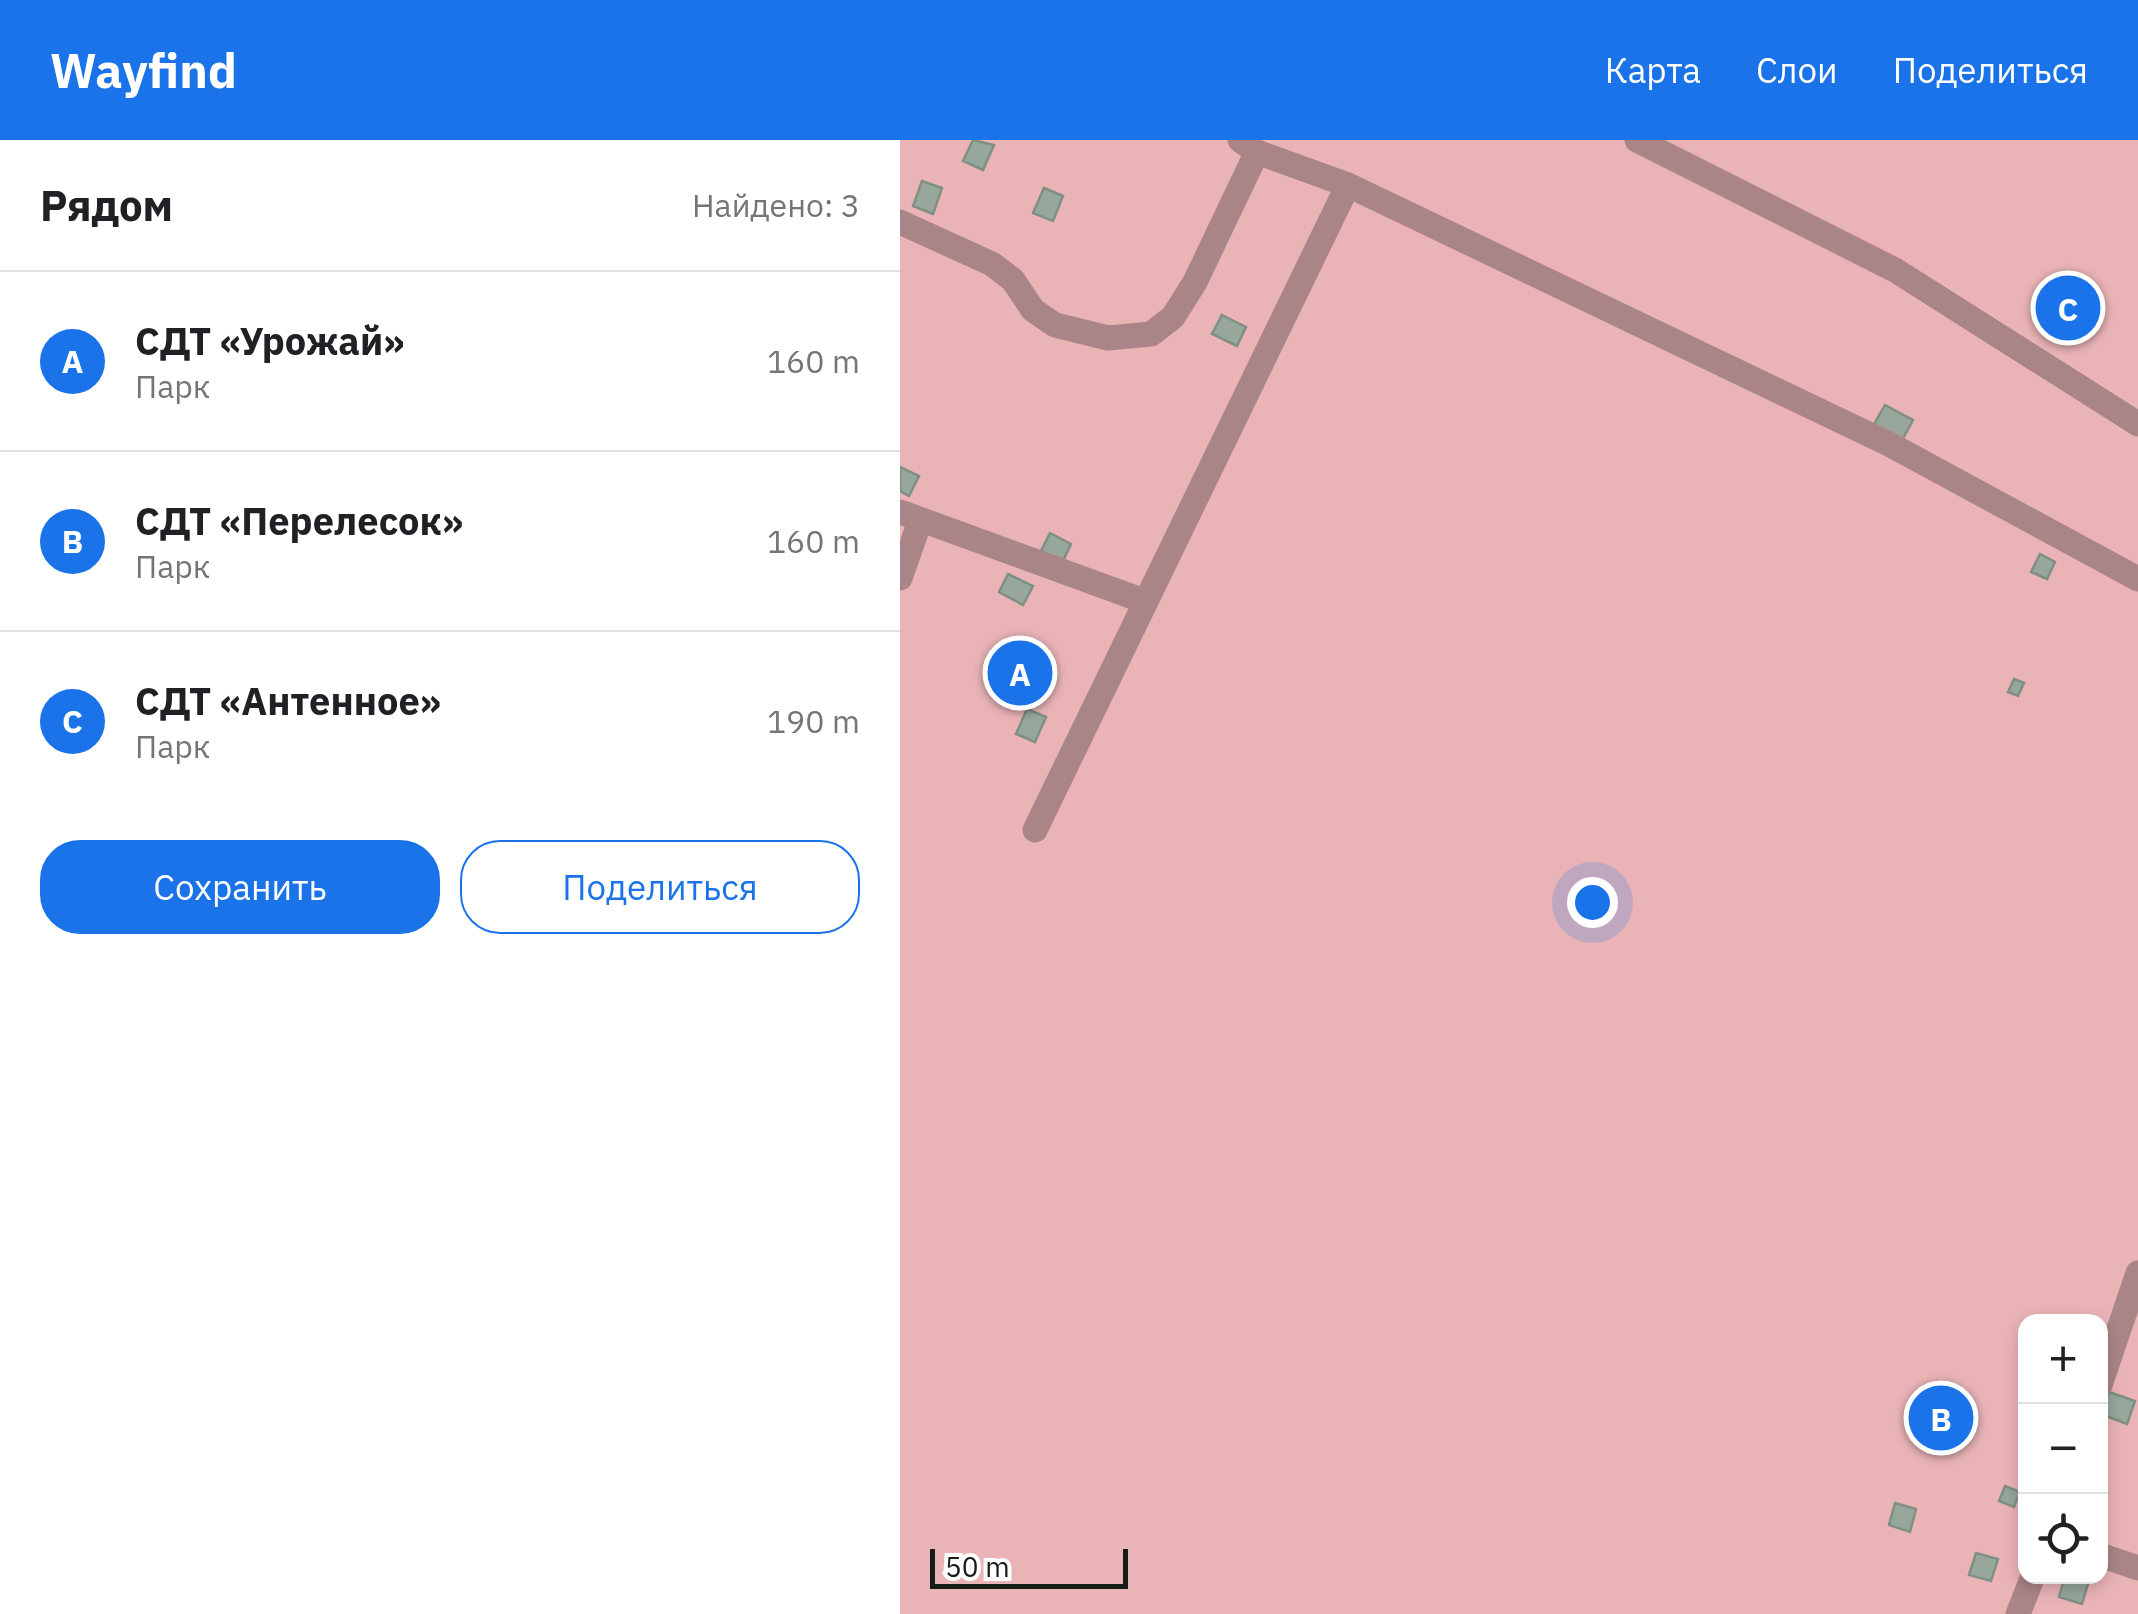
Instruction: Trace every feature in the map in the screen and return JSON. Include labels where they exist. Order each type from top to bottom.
[{"type":"lane","points":[[1637,140],[1895,270],[2138,424]]},
{"type":"lane","points":[[900,222],[992,264],[1014,280],[1033,310],[1055,325],[1108,338],[1151,334],[1173,316],[1195,282],[1248,146],[1348,185],[1888,444],[2138,580]]},
{"type":"lane","points":[[1035,830],[1348,185]]},
{"type":"lane","points":[[900,578],[910,517],[1144,601]]},
{"type":"lane","points":[[2108,1361],[2138,1273]]},
{"type":"lane","points":[[2108,1558],[2138,1568]]},
{"type":"lane","points":[[2018,1614],[2030,1584]]},
{"type":"shaded area","points":[[900,140],[2138,140],[2138,1614],[900,1614]]},
{"type":"building","points":[[973,140],[994,145],[983,170],[963,161]]},
{"type":"building","points":[[922,181],[942,188],[933,214],[913,206]]},
{"type":"building","points":[[1044,188],[1063,196],[1053,221],[1033,213]]},
{"type":"building","points":[[1222,315],[1246,327],[1237,346],[1212,334]]},
{"type":"building","points":[[1885,405],[1913,420],[1901,442],[1873,426]]},
{"type":"building","points":[[900,467],[919,476],[909,496],[900,491]]},
{"type":"building","points":[[1050,533],[1071,544],[1062,563],[1040,553]]},
{"type":"building","points":[[2040,554],[2055,562],[2047,579],[2031,572]]},
{"type":"building","points":[[1008,574],[1033,586],[1023,605],[999,592]]},
{"type":"building","points":[[2014,679],[2024,683],[2018,696],[2008,692]]},
{"type":"building","points":[[1027,709],[1046,717],[1035,742],[1016,734]]},
{"type":"building","points":[[2108,1395],[2135,1401],[2127,1424],[2108,1417]]},
{"type":"building","points":[[2005,1486],[2018,1491],[2014,1507],[1999,1501]]},
{"type":"building","points":[[1895,1503],[1916,1509],[1910,1532],[1889,1525]]},
{"type":"building","points":[[1976,1553],[1998,1559],[1991,1581],[1969,1575]]},
{"type":"building","points":[[2063,1584],[2088,1584],[2082,1604],[2059,1597]]},
{"type":"place","name":"СДТ «Антенное»","points":[[2068,308]]},
{"type":"place","name":"СДТ «Урожай»","points":[[1020,673]]},
{"type":"place","name":"СДТ «Перелесок»","points":[[1941,1418]]}]
